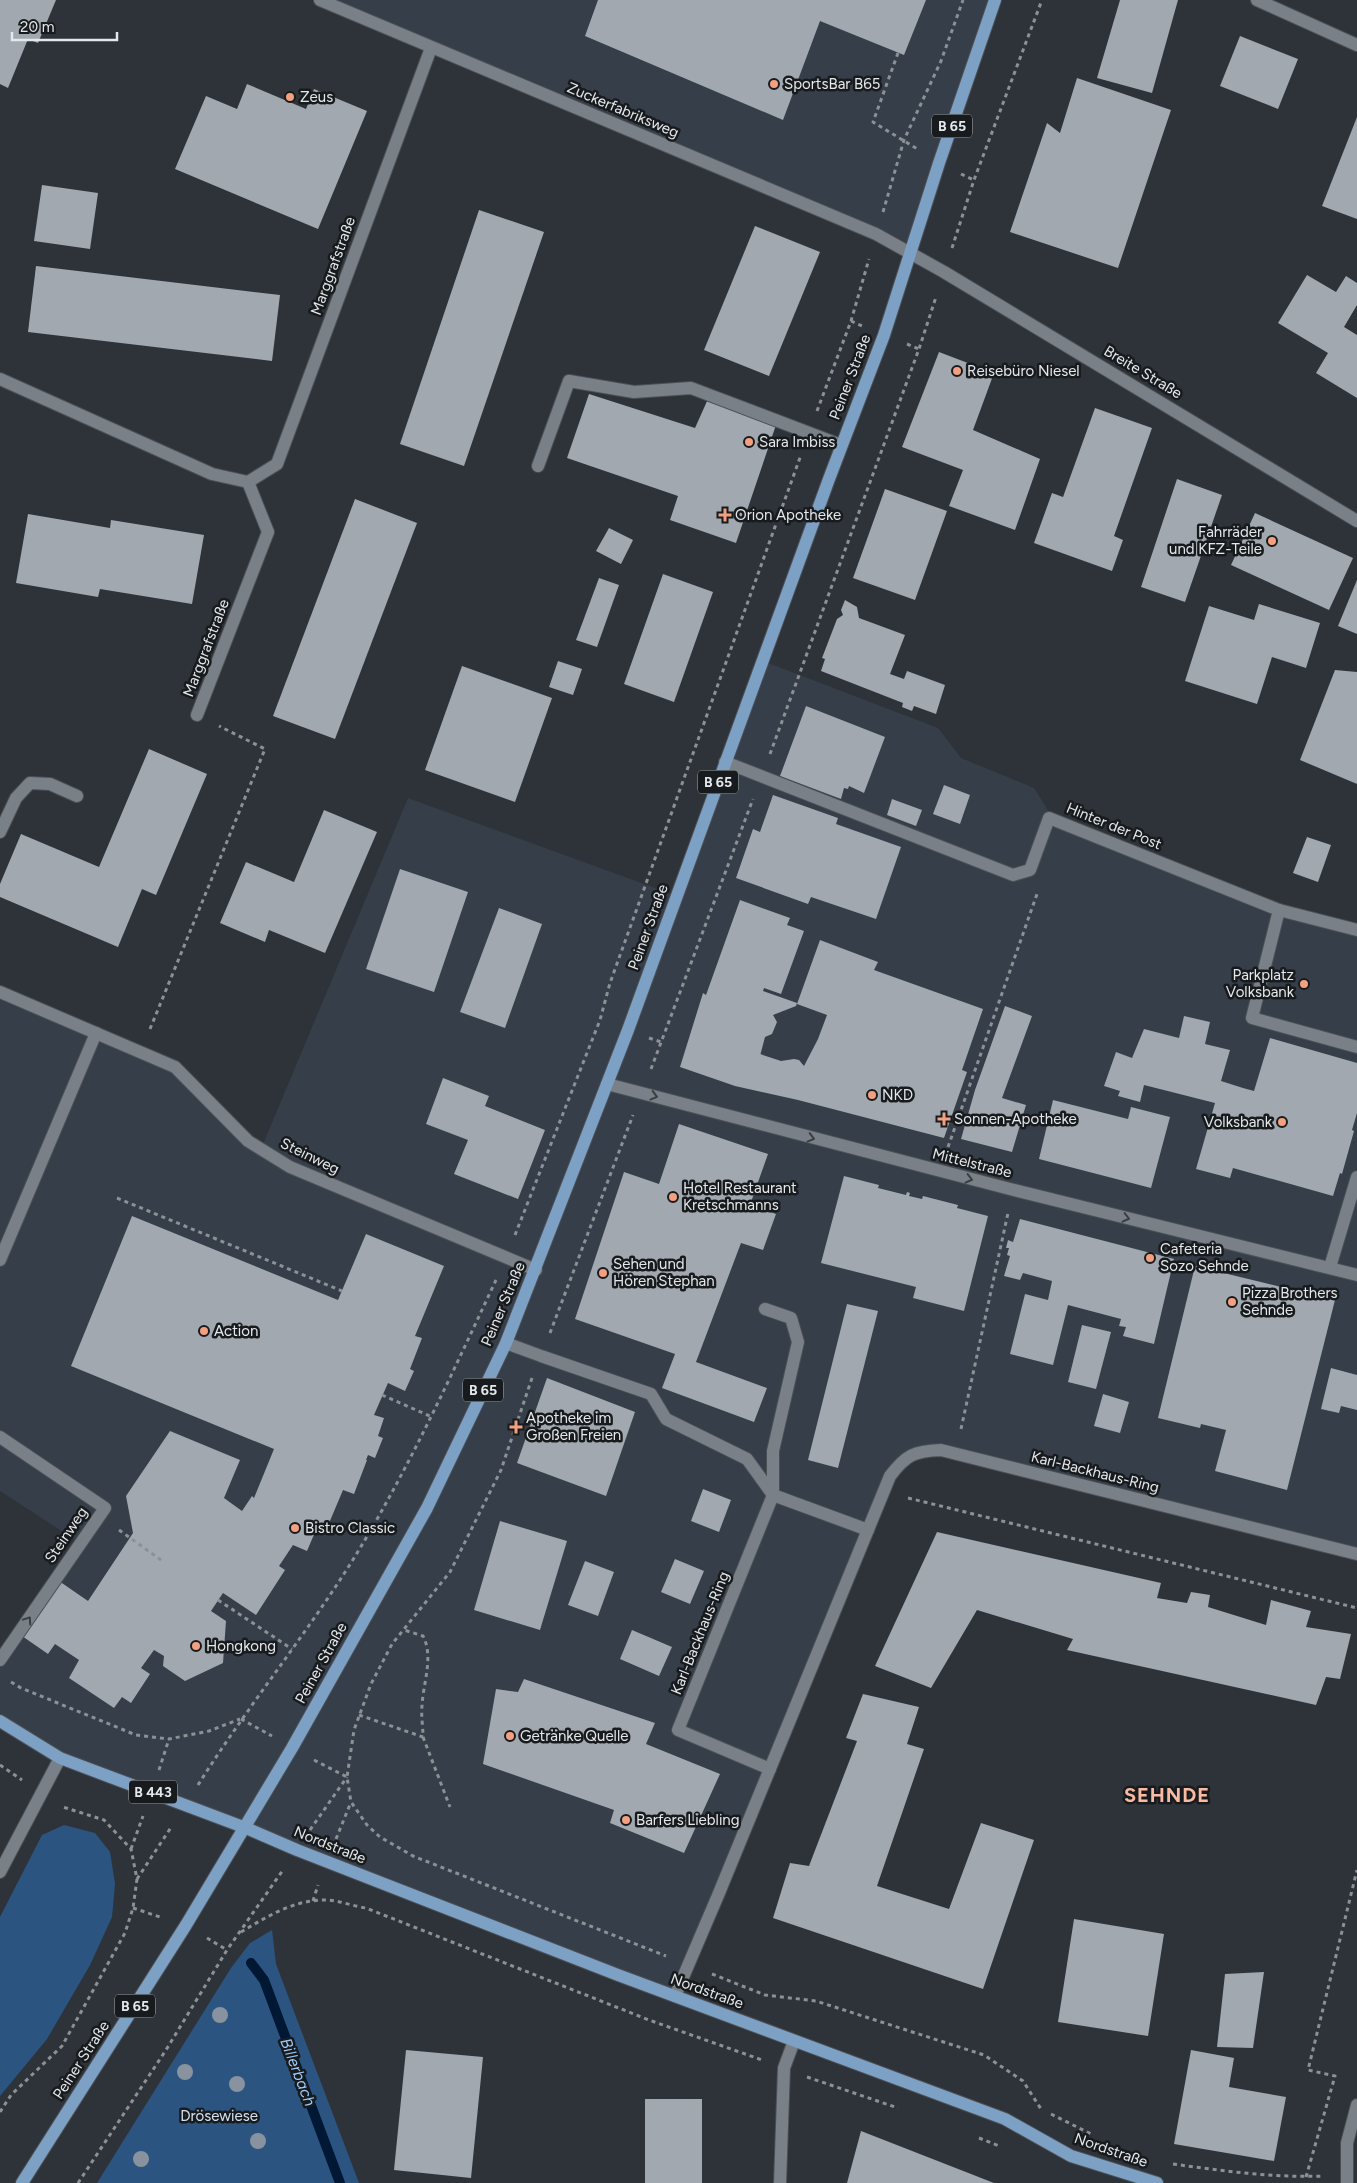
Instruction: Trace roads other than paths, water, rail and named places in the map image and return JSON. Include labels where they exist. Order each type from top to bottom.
[{"type":"main road","name":"Peiner Straße","points":[[22,2183],[246,1828],[427,1508],[506,1342],[536,1270],[607,1084],[841,445],[884,335],[939,163],[995,0]]},
{"type":"main road","name":"B 443","points":[[0,1721],[60,1758],[246,1828]]},
{"type":"main road","name":"Nordstraße","points":[[246,1828],[312,1856],[675,1996],[1005,2118],[1071,2156],[1157,2183]]},
{"type":"street","name":"Zuckerfabriksweg","points":[[320,0],[876,234],[911,253]]},
{"type":"street","points":[[1257,0],[1357,44]]},
{"type":"street","name":"Marggrafstraße","points":[[197,715],[268,532],[248,482],[277,464],[431,48]]},
{"type":"street","name":"Breite Straße","points":[[911,253],[1357,521]]},
{"type":"street","points":[[0,379],[212,474],[248,482]]},
{"type":"street","points":[[538,466],[569,381],[634,392],[691,388],[841,445]]},
{"type":"street","name":"Hinter der Post","points":[[725,762],[1012,875],[1030,870],[1050,818],[1279,910],[1357,930]]},
{"type":"street","points":[[0,832],[16,798],[30,782],[50,784],[77,796]]},
{"type":"street","points":[[1279,910],[1252,1018],[1357,1047]]},
{"type":"street","name":"Steinweg","points":[[0,992],[175,1067],[248,1140],[290,1166],[536,1270]]},
{"type":"street","points":[[0,1260],[96,1033]]},
{"type":"street","name":"Mittelstraße","points":[[607,1084],[1013,1190],[1357,1274]]},
{"type":"street","points":[[1330,1267],[1357,1177]]},
{"type":"street","points":[[765,1309],[790,1318],[798,1342],[773,1450],[773,1495]]},
{"type":"street","points":[[506,1342],[540,1356],[651,1394],[666,1419],[746,1459],[773,1495],[868,1530]]},
{"type":"street","name":"Steinweg","points":[[0,1437],[105,1508],[0,1660]]},
{"type":"street","name":"Karl-Backhaus-Ring","points":[[675,1996],[883,1492],[890,1476],[899,1464],[910,1455],[941,1450],[1357,1554]]},
{"type":"street","name":"Karl-Backhaus-Ring","points":[[770,1769],[678,1730],[773,1495]]},
{"type":"street","points":[[0,1872],[60,1758]]},
{"type":"street","points":[[780,2183],[784,2068],[794,2040]]},
{"type":"street","points":[[1347,2179],[1347,2143],[1357,2105]]},
{"type":"waterway","name":"Billerbach","points":[[251,1963],[264,1980],[340,2183]]},
{"type":"place","name":"SportsBar B65","points":[[774,84]]},
{"type":"place","name":"Zeus","points":[[290,97]]},
{"type":"place","name":"Reisebüro Niesel","points":[[957,371]]},
{"type":"place","name":"Sara Imbiss","points":[[749,442]]},
{"type":"place","name":"Orion Apotheke","points":[[725,515]]},
{"type":"place","name":"Fahrräder und KFZ-Teile","points":[[1272,541]]},
{"type":"place","name":"Parkplatz Volksbank","points":[[1304,984]]},
{"type":"place","name":"NKD","points":[[872,1095]]},
{"type":"place","name":"Sonnen-Apotheke","points":[[944,1119]]},
{"type":"place","name":"Volksbank","points":[[1282,1122]]},
{"type":"place","name":"Hotel Restaurant Kretschmanns","points":[[673,1197]]},
{"type":"place","name":"Cafeteria Sozo Sehnde","points":[[1150,1258]]},
{"type":"place","name":"Sehen und Hören Stephan","points":[[603,1273]]},
{"type":"place","name":"Pizza Brothers Sehnde","points":[[1232,1302]]},
{"type":"place","name":"Action","points":[[204,1331]]},
{"type":"place","name":"Apotheke im Großen Freien","points":[[516,1427]]},
{"type":"place","name":"Bistro Classic","points":[[295,1528]]},
{"type":"place","name":"Hongkong","points":[[196,1646]]},
{"type":"place","name":"Getränke Quelle","points":[[510,1736]]},
{"type":"place","name":"Barfers Liebling","points":[[626,1820]]},
{"type":"district","name":"SEHNDE","points":[[1167,1795]]},
{"type":"park label","name":"Drösewiese","points":[[219,2116]]}]
